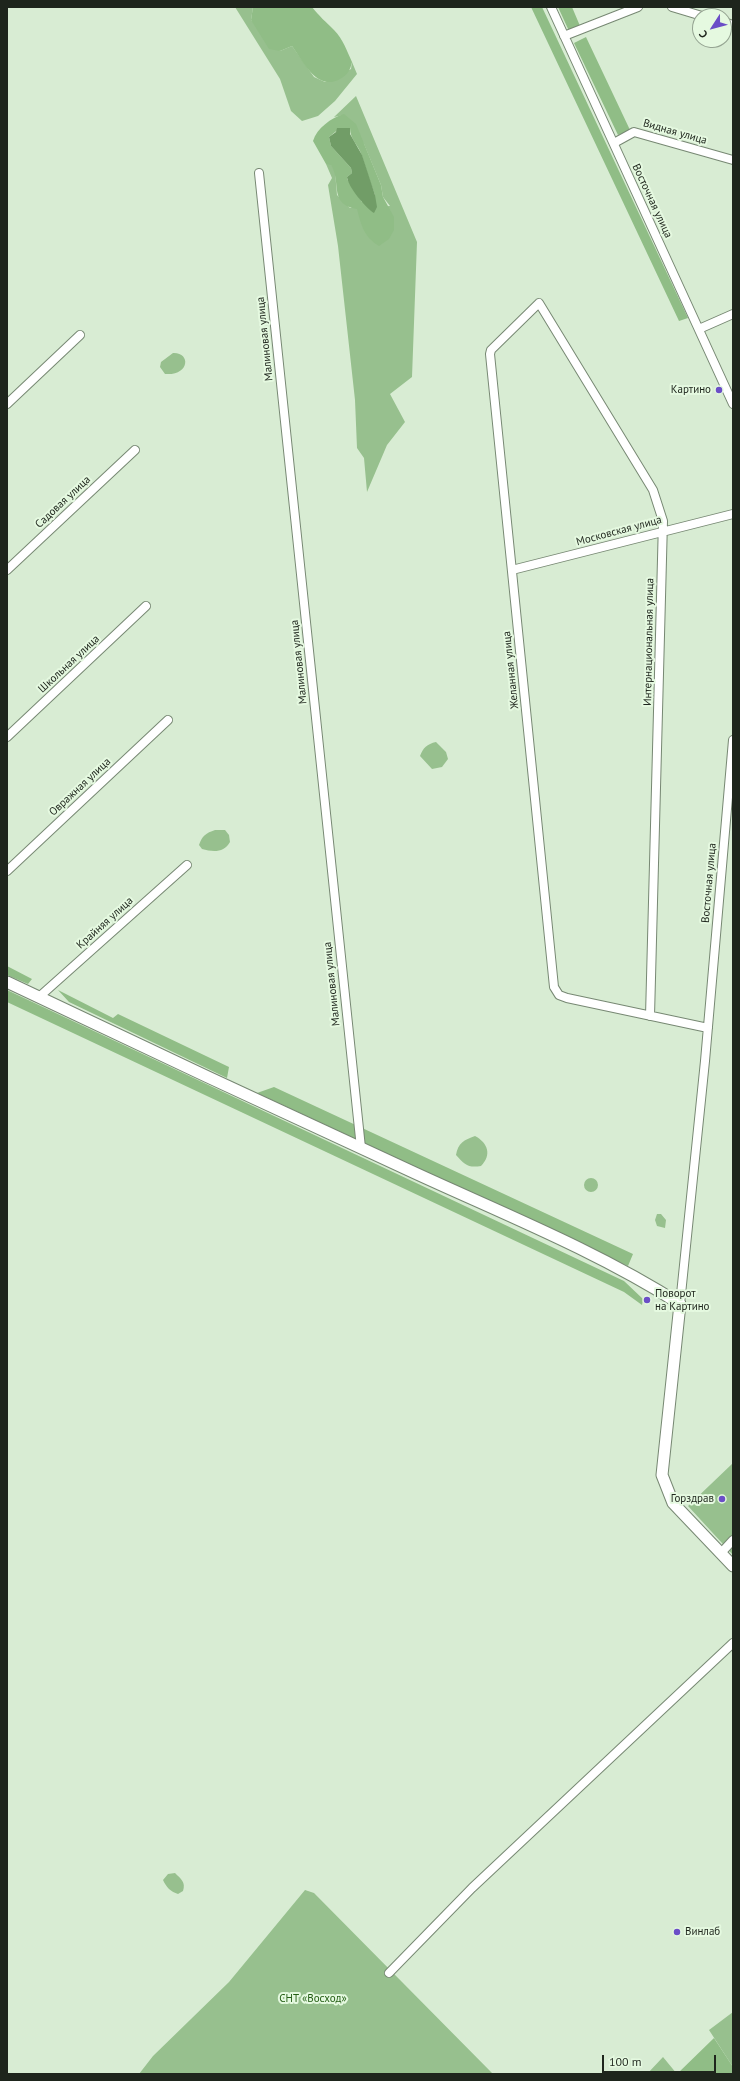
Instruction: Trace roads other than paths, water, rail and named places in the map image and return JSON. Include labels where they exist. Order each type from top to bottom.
[{"type":"street","name":"Восточная улица","points":[[551,7],[733,404]]},
{"type":"street","points":[[564,36],[638,7]]},
{"type":"street","points":[[672,7],[692,13]]},
{"type":"street","name":"Видная улица","points":[[614,143],[634,132],[733,160]]},
{"type":"street","name":"Малиновая улица","points":[[259,173],[361,1148]]},
{"type":"street","name":"Желанная улица","points":[[539,303],[491,350],[554,988],[559,995],[567,998],[650,1016]]},
{"type":"street","name":"Интернациональная улица","points":[[539,303],[653,490],[663,521],[650,1016]]},
{"type":"street","points":[[699,329],[733,314]]},
{"type":"street","points":[[7,404],[80,335]]},
{"type":"street","name":"Садовая улица","points":[[7,570],[135,450]]},
{"type":"street","name":"Московская улица","points":[[512,570],[733,514]]},
{"type":"street","name":"Школьная улица","points":[[7,737],[146,606]]},
{"type":"street","name":"Овражная улица","points":[[7,870],[168,720]]},
{"type":"street","name":"Восточная улица","points":[[680,1304],[708,1028],[733,740]]},
{"type":"street","name":"Крайняя улица","points":[[39,998],[187,865]]},
{"type":"street","points":[[7,982],[585,1252],[646,1283],[680,1304],[662,1475],[673,1503],[733,1566]]},
{"type":"street","points":[[650,1016],[708,1028]]},
{"type":"street","points":[[721,1553],[733,1540]]},
{"type":"street","points":[[389,1973],[472,1888],[733,1643]]},
{"type":"place","name":"Картино","points":[[719,390]]},
{"type":"place","name":"Поворот на Картино","points":[[647,1300]]},
{"type":"place","name":"Горздрав","points":[[722,1499]]},
{"type":"place","name":"Винлаб","points":[[677,1932]]},
{"type":"park label","name":"СНТ «Восход»","points":[[313,1999]]}]
